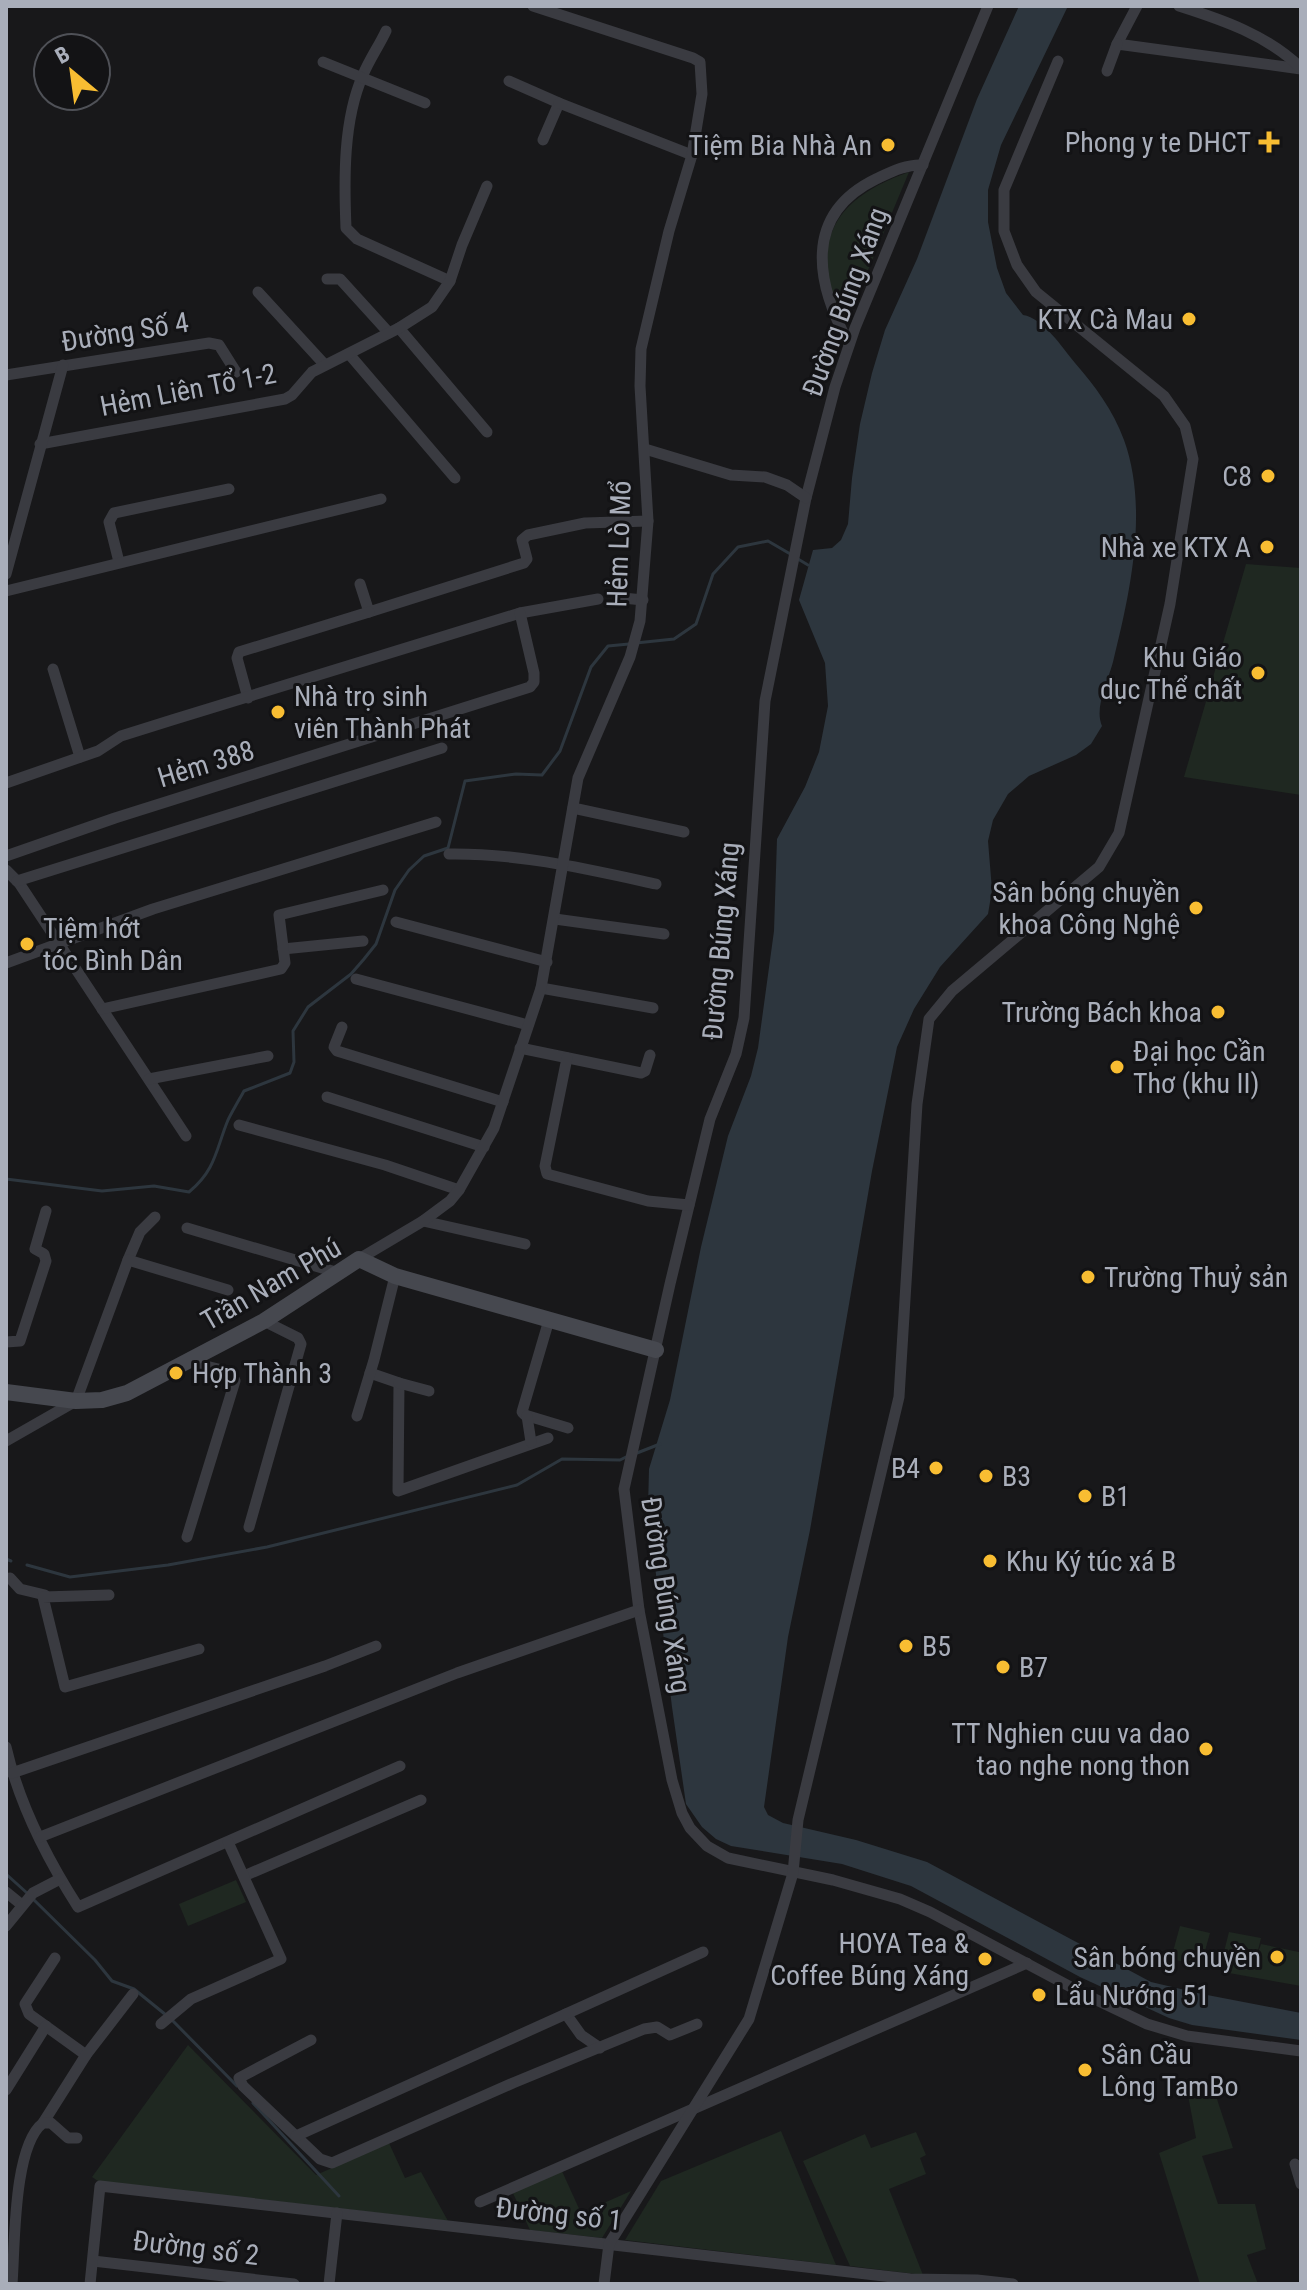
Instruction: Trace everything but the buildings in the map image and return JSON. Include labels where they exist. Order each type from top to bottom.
[{"type":"street","name":"Hẻm Lò Mổ","points":[[520,1048],[547,962],[562,863],[582,765],[630,657],[640,621],[648,521],[640,386],[641,349],[669,231],[692,155],[702,94],[700,62],[533,6]]},
{"type":"street","name":"Đường Búng Xáng","points":[[988,6],[849,344],[806,498],[765,701],[744,1018],[736,1054],[710,1119],[624,1489],[639,1610],[672,1780],[682,1813],[690,1828],[707,1846],[728,1858],[793,1868],[900,1899],[1147,2024],[1187,2036],[1301,2051]]},
{"type":"street","points":[[1107,71],[1137,6]]},
{"type":"street","points":[[1179,6],[1261,38],[1282,50],[1301,69]]},
{"type":"street","points":[[386,31],[362,77],[348,138],[346,228],[357,239],[450,281]]},
{"type":"street","points":[[1117,44],[1301,69]]},
{"type":"street","points":[[604,2284],[609,2244],[754,2007],[793,1868],[798,1820],[899,1397],[917,1104],[929,1019],[952,991],[1099,867],[1119,833],[1170,604],[1193,459],[1185,426],[1164,396],[1036,292],[1017,265],[1004,231],[1004,190],[1058,61]]},
{"type":"street","points":[[323,62],[425,103]]},
{"type":"street","points":[[509,81],[692,155]]},
{"type":"street","points":[[543,140],[559,103]]},
{"type":"street","points":[[849,344],[837,322],[822,278],[821,254],[834,212],[856,189],[911,164],[923,165]]},
{"type":"street","name":"Hẻm Liên Tổ 1-2","points":[[40,444],[285,399],[298,389],[305,378],[325,365],[394,331],[432,307],[450,281],[487,186]]},
{"type":"street","points":[[327,279],[340,279],[394,331],[487,432]]},
{"type":"street","points":[[258,292],[325,365]]},
{"type":"street","name":"Đường Số 4","points":[[6,375],[214,343],[222,349],[236,372]]},
{"type":"street","points":[[349,354],[455,478]]},
{"type":"street","points":[[6,574],[63,365]]},
{"type":"street","points":[[645,449],[731,475],[765,477],[787,485],[806,498]]},
{"type":"street","points":[[119,562],[109,522],[114,513],[229,489]]},
{"type":"street","points":[[6,591],[381,499]]},
{"type":"street","points":[[248,698],[237,658],[239,652],[524,563],[527,559],[522,540],[528,535],[585,523],[648,521]]},
{"type":"street","points":[[360,584],[369,612]]},
{"type":"street","points":[[623,598],[643,600]]},
{"type":"street","name":"Hẻm 388","points":[[6,783],[103,749],[121,736],[520,613],[598,599]]},
{"type":"street","name":"Hẻm 388","points":[[6,856],[115,818],[530,687],[534,682],[534,673],[520,613]]},
{"type":"street","points":[[53,669],[80,757]]},
{"type":"street","name":"Hẻm 388","points":[[17,881],[442,748]]},
{"type":"street","points":[[573,808],[684,832]]},
{"type":"street","points":[[6,963],[166,905],[436,822]]},
{"type":"street","points":[[449,854],[497,855],[562,863],[656,884]]},
{"type":"street","points":[[6,870],[17,881],[186,1136]]},
{"type":"street","points":[[102,1009],[281,969],[285,963],[279,915],[383,890]]},
{"type":"street","points":[[555,919],[664,934]]},
{"type":"street","points":[[396,922],[547,962]]},
{"type":"street","points":[[283,949],[363,941]]},
{"type":"street","points":[[356,979],[528,1025]]},
{"type":"street","points":[[541,988],[653,1008]]},
{"type":"street","points":[[342,1027],[334,1047],[337,1051],[503,1102]]},
{"type":"street","points":[[359,1259],[423,1221],[450,1201],[459,1190],[494,1128],[520,1048],[641,1073],[645,1071],[650,1055]]},
{"type":"street","points":[[149,1079],[268,1056]]},
{"type":"street","points":[[567,1058],[545,1166],[547,1174],[648,1201],[689,1205]]},
{"type":"street","points":[[327,1097],[484,1147]]},
{"type":"street","points":[[239,1125],[385,1165],[459,1190]]},
{"type":"street","points":[[6,1342],[20,1341],[46,1261],[44,1254],[35,1249],[46,1211]]},
{"type":"street","points":[[6,1441],[76,1401],[140,1232],[155,1217]]},
{"type":"street","points":[[423,1221],[525,1244]]},
{"type":"street","points":[[187,1228],[339,1273]]},
{"type":"street","name":"Trần Nam Phú","points":[[6,1392],[76,1401],[102,1400],[127,1393],[264,1321],[359,1259],[395,1276],[656,1350]]},
{"type":"street","points":[[128,1260],[228,1290]]},
{"type":"street","points":[[357,1416],[395,1276]]},
{"type":"street","points":[[549,1320],[522,1412],[568,1428]]},
{"type":"street","points":[[249,1527],[301,1344],[298,1338],[264,1321]]},
{"type":"street","points":[[187,1537],[235,1381],[231,1372],[189,1362]]},
{"type":"street","points":[[370,1373],[429,1391]]},
{"type":"street","points":[[399,1383],[398,1491],[548,1438]]},
{"type":"street","points":[[527,1416],[531,1442]]},
{"type":"street","points":[[10,1578],[20,1589],[45,1595],[109,1595]]},
{"type":"street","points":[[45,1595],[42,1599],[65,1687],[199,1649]]},
{"type":"street","points":[[40,1837],[457,1673],[639,1610]]},
{"type":"street","points":[[12,1773],[376,1646]]},
{"type":"street","points":[[6,1747],[23,1806],[60,1879],[78,1907],[400,1766]]},
{"type":"street","points":[[244,1876],[421,1800]]},
{"type":"street","points":[[161,2024],[191,1999],[281,1959],[228,1842]]},
{"type":"street","points":[[6,1926],[26,1901],[60,1879]]},
{"type":"street","points":[[6,1892],[26,1901]]},
{"type":"street","points":[[296,2136],[703,1952]]},
{"type":"street","points":[[55,1958],[25,2004],[29,2014],[86,2055]]},
{"type":"street","points":[[480,2202],[1027,1963]]},
{"type":"street","points":[[12,2284],[21,2163],[35,2131],[86,2055],[133,1994]]},
{"type":"street","points":[[566,2014],[581,2035],[600,2048]]},
{"type":"street","points":[[311,2040],[239,2078],[243,2086],[323,2162],[332,2163],[644,2029],[657,2027],[670,2035],[697,2024]]},
{"type":"street","points":[[6,2090],[46,2026]]},
{"type":"street","points":[[43,2123],[51,2123],[68,2138],[77,2138]]},
{"type":"street","points":[[1295,2164],[1301,2184]]},
{"type":"street","name":"Đường số 1","points":[[93,2261],[100,2186],[907,2281],[977,2280],[1013,2284]]},
{"type":"street","points":[[329,2284],[337,2213]]},
{"type":"street","points":[[90,2284],[93,2261]]},
{"type":"street","name":"Đường số 2","points":[[93,2261],[294,2284]]},
{"type":"street","points":[[864,2284],[873,2275]]},
{"type":"shaded area","points":[[1019,6],[1068,6],[1001,145],[988,190],[988,222],[997,268],[1006,293],[1023,315],[1052,334],[1090,381],[1120,429],[1135,494],[1131,580],[1101,703],[1102,726],[1091,744],[1076,755],[1029,776],[1008,794],[993,820],[988,841],[992,890],[988,914],[940,967],[914,1009],[897,1047],[788,1637],[764,1807],[768,1815],[783,1823],[856,1840],[927,1862],[1151,1982],[1301,2013],[1301,2040],[1192,2025],[1169,2018],[1080,1977],[911,1886],[842,1864],[731,1846],[716,1839],[702,1827],[686,1804],[672,1707],[648,1508],[649,1469],[670,1400],[701,1247],[728,1136],[751,1076],[758,1048],[774,931],[777,839],[805,787],[819,752],[828,706],[825,663],[799,600],[813,550],[832,548],[841,540],[848,524],[860,424],[885,330],[917,259],[977,99]]},
{"type":"shaded area","points":[[909,172],[846,323],[829,282],[827,255],[830,237],[847,208],[860,197]]},
{"type":"shaded area","name":"Khu Giáo dục Thể chất","points":[[1246,564],[1301,568],[1301,795],[1184,777]]},
{"type":"shaded area","points":[[236,1880],[246,1902],[188,1926],[179,1904]]},
{"type":"shaded area","points":[[1180,1926],[1210,1933],[1201,1965],[1171,1959]]},
{"type":"shaded area","points":[[1229,1932],[1261,1938],[1255,1962],[1261,1944],[1299,1952],[1301,1949],[1301,1986],[1229,1973],[1222,1960]]},
{"type":"shaded area","points":[[188,2045],[316,2175],[389,2143],[405,2178],[421,2172],[448,2221],[98,2181],[92,2177]]},
{"type":"shaded area","points":[[1215,2093],[1233,2148],[1202,2156],[1218,2204],[1255,2204],[1266,2249],[1247,2255],[1258,2284],[1200,2284],[1159,2153],[1196,2138],[1188,2095]]},
{"type":"shaded area","points":[[781,2131],[836,2265],[625,2240],[661,2181]]},
{"type":"shaded area","points":[[916,2132],[926,2155],[920,2158],[926,2174],[889,2189],[923,2275],[850,2266],[803,2161],[865,2134],[871,2148]]},
{"type":"shaded area","points":[[561,2169],[581,2213],[631,2191],[602,2238],[530,2230],[512,2191]]},
{"type":"waterway","points":[[636,643],[674,639],[696,624],[713,574],[738,547],[768,541],[792,555]]},
{"type":"waterway","points":[[798,559],[808,565]]},
{"type":"waterway","points":[[6,1179],[102,1191],[154,1186],[189,1192],[210,1167],[228,1120],[244,1091],[290,1073],[294,1062],[293,1031],[308,1007],[351,974],[376,944],[395,890],[409,870],[424,856],[448,848],[465,781],[516,774],[542,775],[560,751],[591,667],[608,646],[629,644]]},
{"type":"waterway","points":[[637,1453],[660,1444]]},
{"type":"waterway","points":[[27,1565],[70,1577],[168,1565],[267,1547],[517,1485],[562,1459],[620,1460],[626,1457]]},
{"type":"waterway","points":[[6,1559],[11,1561]]},
{"type":"waterway","points":[[6,1874],[27,1893]]},
{"type":"waterway","points":[[32,1898],[112,1981],[134,1989],[166,2015]]},
{"type":"waterway","points":[[172,2020],[237,2086]]},
{"type":"waterway","points":[[253,2103],[339,2196]]},
{"type":"place","name":"Phong y te DHCT","points":[[1269,142]]},
{"type":"place","name":"Tiệm Bia Nhà An","points":[[888,145]]},
{"type":"place","name":"KTX Cà Mau","points":[[1189,319]]},
{"type":"place","name":"C8","points":[[1268,476]]},
{"type":"place","name":"Nhà xe KTX A","points":[[1267,547]]},
{"type":"place","name":"Khu Giáo dục Thể chất","points":[[1258,673]]},
{"type":"place","name":"Nhà trọ sinh viên Thành Phát","points":[[278,712]]},
{"type":"place","name":"Sân bóng chuyền khoa Công Nghệ","points":[[1196,908]]},
{"type":"place","name":"Tiệm hớt tóc Bình Dân","points":[[27,944]]},
{"type":"place","name":"Trường Bách khoa","points":[[1218,1012]]},
{"type":"place","name":"Đại học Cần Thơ (khu II)","points":[[1117,1067]]},
{"type":"place","name":"Trường Thuỷ sản","points":[[1088,1277]]},
{"type":"place","name":"Hợp Thành 3","points":[[176,1373]]},
{"type":"place","name":"B4","points":[[936,1468]]},
{"type":"place","name":"B3","points":[[986,1476]]},
{"type":"place","name":"B1","points":[[1085,1496]]},
{"type":"place","name":"Khu Ký túc xá B","points":[[990,1561]]},
{"type":"place","name":"B5","points":[[906,1646]]},
{"type":"place","name":"B7","points":[[1003,1667]]},
{"type":"place","name":"TT Nghien cuu va dao tao nghe nong thon","points":[[1206,1749]]},
{"type":"place","name":"Sân bóng chuyền","points":[[1277,1957]]},
{"type":"place","name":"HOYA Tea & Coffee Búng Xáng","points":[[985,1959]]},
{"type":"place","name":"Lẩu Nướng 51","points":[[1039,1995]]},
{"type":"place","name":"Sân Cầu Lông TamBo","points":[[1085,2070]]}]
